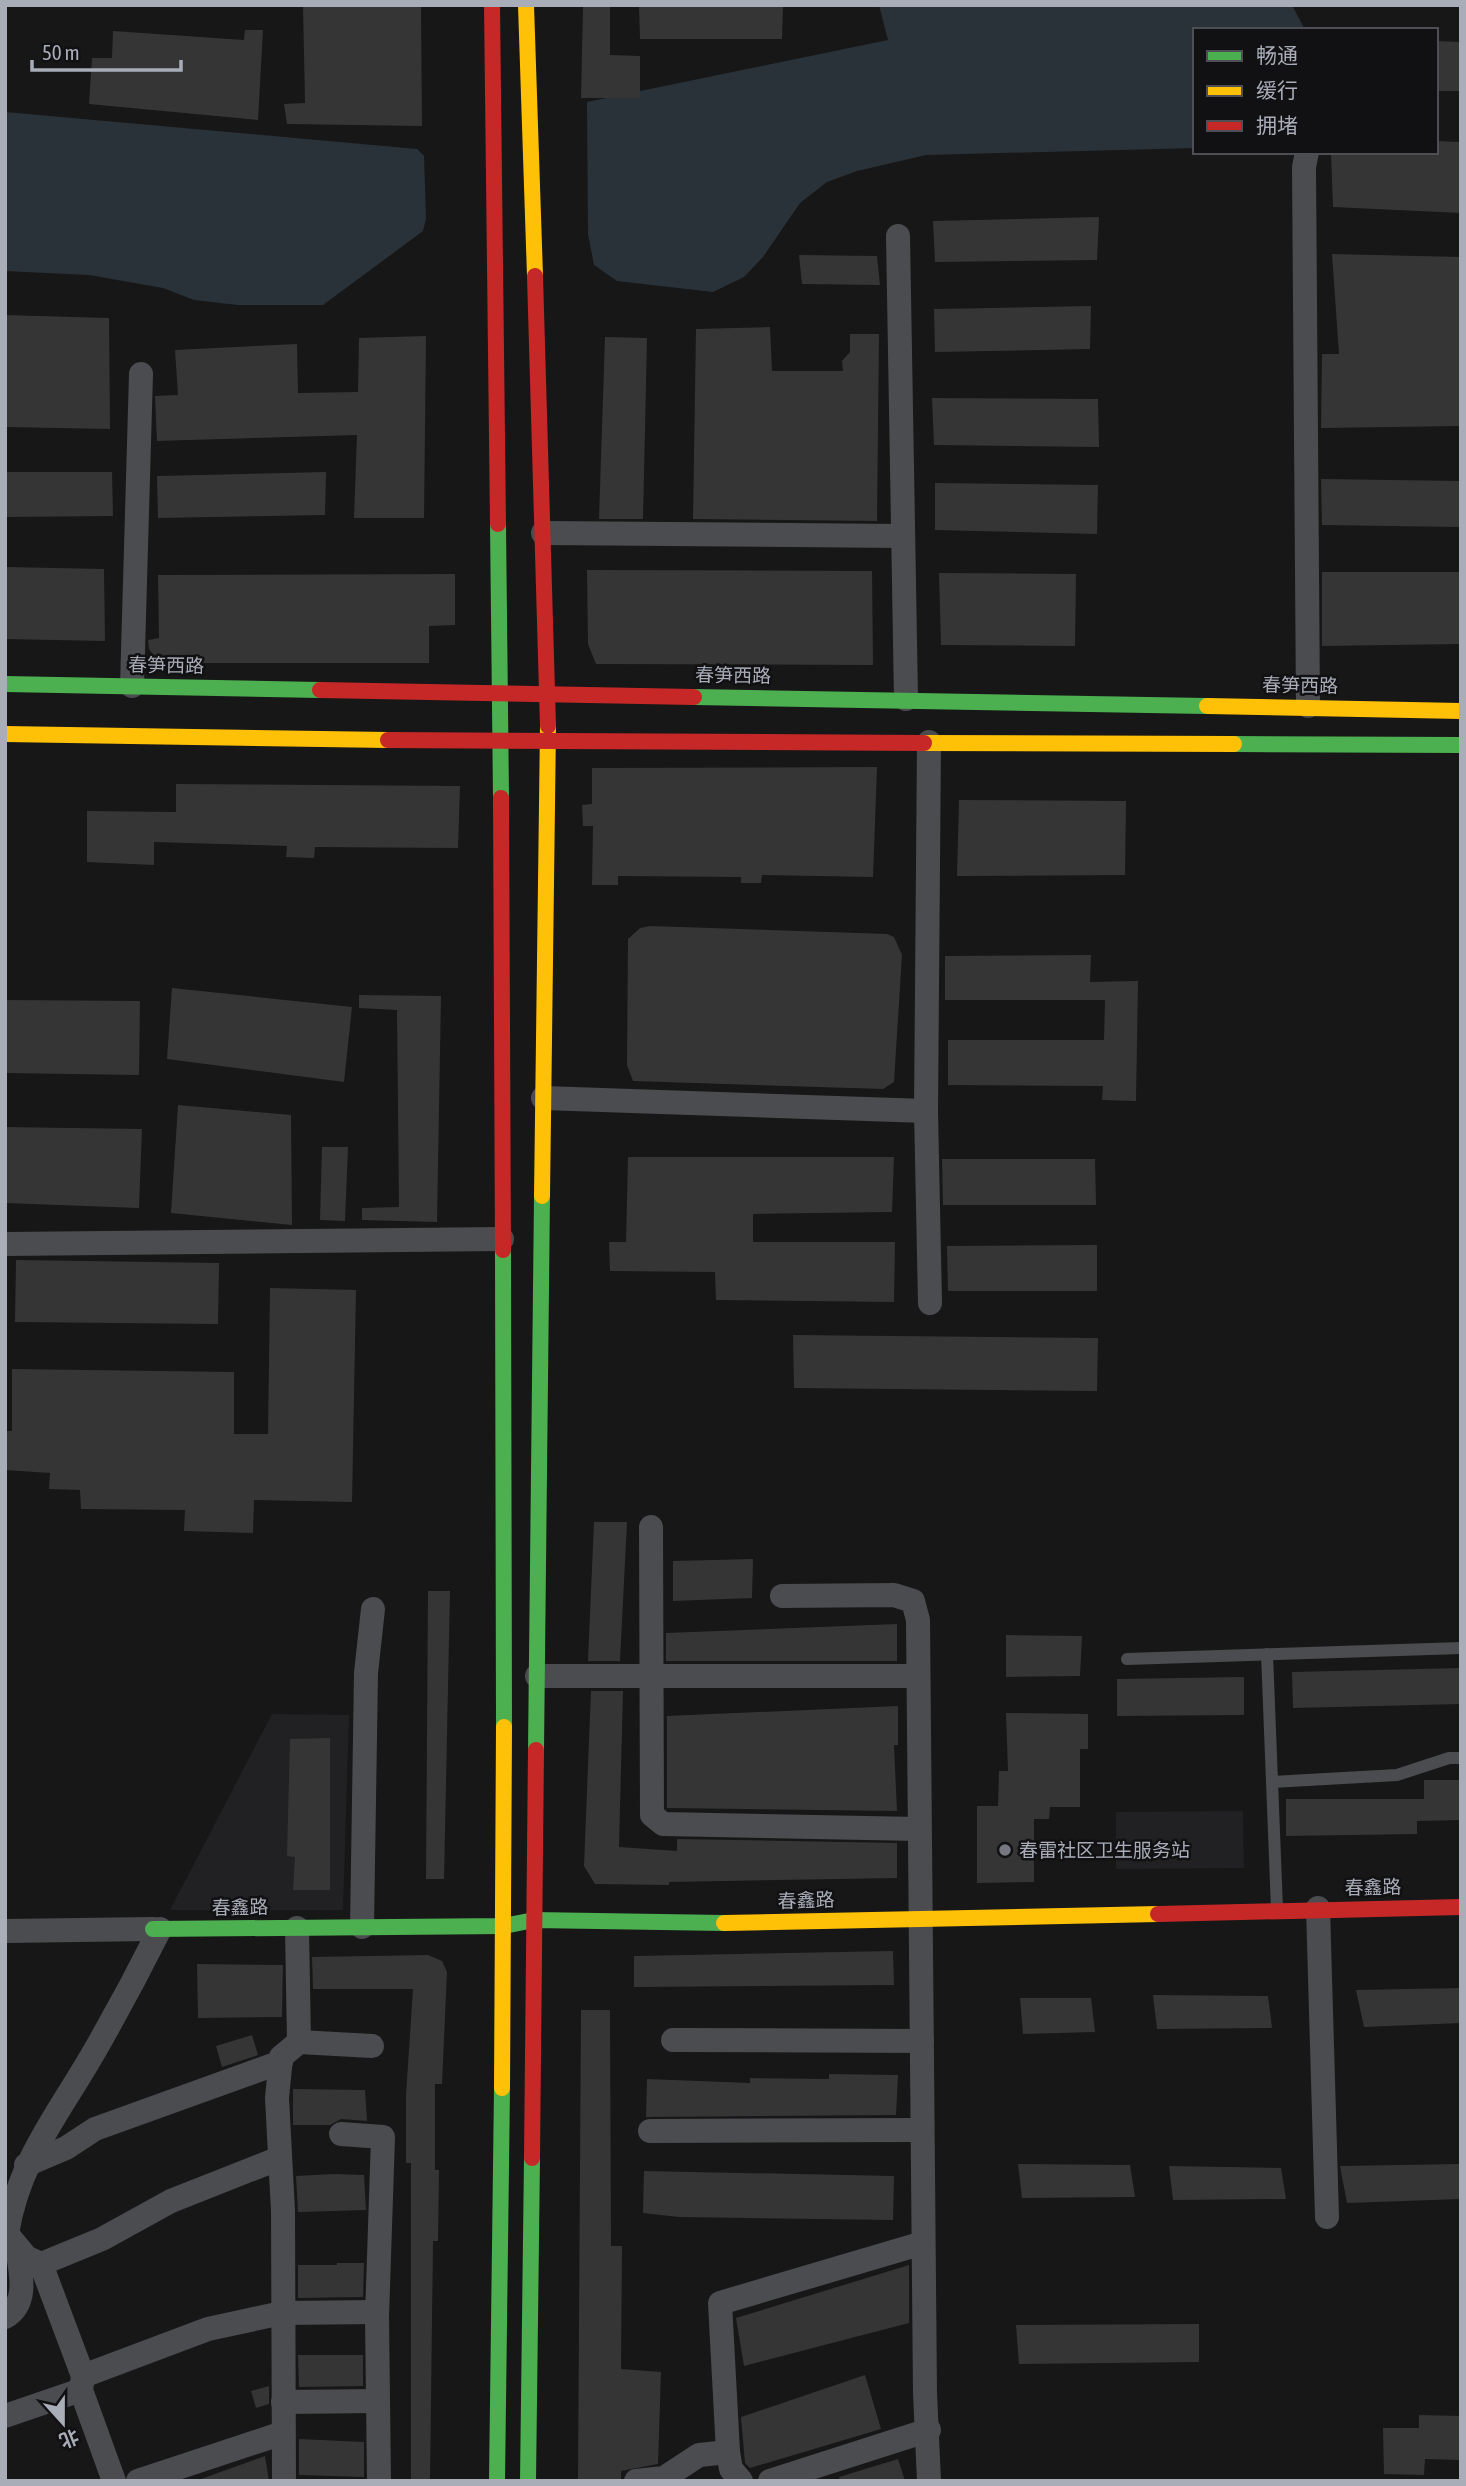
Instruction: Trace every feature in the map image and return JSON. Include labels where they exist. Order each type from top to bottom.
[{"type":"main road","points":[[492,5],[501,742],[504,1926],[497,2481]]},
{"type":"main road","points":[[526,5],[547,693],[528,2481]]},
{"type":"main road","name":"春笋西路","points":[[5,684],[1308,706],[1461,711]]},
{"type":"main road","points":[[5,734],[501,742],[547,740],[1461,746]]},
{"type":"main road","name":"春鑫路","points":[[1085,1932],[1461,1906]]},
{"type":"main road","name":"春鑫路","points":[[156,1929],[504,1926],[534,1922],[739,1923],[921,1933],[1277,1909],[1318,1916],[1461,1923]]},
{"type":"main road","name":"春鑫路","points":[[534,1922],[581,1935],[852,1937]]},
{"type":"street","points":[[1307,154],[1304,181],[1308,706]]},
{"type":"street","points":[[898,236],[906,699]]},
{"type":"street","points":[[132,686],[141,374]]},
{"type":"street","points":[[543,533],[904,536]]},
{"type":"street","points":[[929,742],[926,1111],[930,1303]]},
{"type":"street","points":[[543,1098],[926,1111]]},
{"type":"street","points":[[5,1244],[502,1239]]},
{"type":"street","points":[[652,1527],[652,1815],[663,1824],[919,1829]]},
{"type":"street","points":[[782,1596],[894,1595],[913,1601],[918,1620],[923,2243],[929,2481]]},
{"type":"street","points":[[362,1927],[366,1673],[373,1609]]},
{"type":"street","points":[[537,1676],[918,1676]]},
{"type":"street","points":[[1318,1916],[1327,2217]]},
{"type":"street","points":[[297,1928],[299,2042]]},
{"type":"street","points":[[5,1931],[156,1929],[95,2051],[26,2165],[12,2205],[8,2234],[26,2257],[41,2264],[114,2481]]},
{"type":"street","points":[[673,2040],[922,2041]]},
{"type":"street","points":[[284,2481],[277,2098],[281,2057],[299,2042],[372,2046]]},
{"type":"street","points":[[26,2165],[66,2148],[95,2129],[281,2063]]},
{"type":"street","points":[[650,2131],[922,2130]]},
{"type":"street","points":[[341,2134],[383,2137],[377,2312],[379,2481]]},
{"type":"street","points":[[41,2264],[102,2239],[171,2201],[280,2158]]},
{"type":"street","points":[[741,2481],[731,2469],[728,2452],[720,2303],[923,2243]]},
{"type":"street","points":[[5,2317],[13,2313],[22,2292],[17,2247]]},
{"type":"street","points":[[5,2416],[208,2329],[282,2313],[377,2312]]},
{"type":"street","points":[[283,2402],[378,2401]]},
{"type":"street","points":[[770,2481],[929,2430]]},
{"type":"street","points":[[138,2481],[283,2433]]},
{"type":"street","points":[[636,2481],[664,2478],[698,2455],[728,2452]]},
{"type":"lane","points":[[1127,1659],[1461,1648]]},
{"type":"lane","points":[[1268,1654],[1277,1909]]},
{"type":"lane","points":[[1272,1782],[1397,1775],[1449,1758],[1461,1758]]},
{"type":"shaded area","points":[[879,5],[1292,5],[1304,28],[1193,28],[1193,148],[926,155],[857,171],[827,182],[800,203],[763,257],[744,277],[713,292],[617,281],[594,265],[588,234],[587,102],[888,40]]},
{"type":"shaded area","points":[[5,112],[417,149],[424,156],[426,219],[423,231],[323,305],[238,305],[194,300],[163,288],[89,275],[5,271]]},
{"type":"shaded area","points":[[272,1714],[349,1715],[343,1910],[170,1910]]},
{"type":"shaded area","points":[[1243,1811],[1244,1868],[1116,1869],[1116,1812]]},
{"type":"building","points":[[303,5],[421,5],[422,126],[287,124],[284,104],[305,103]]},
{"type":"building","points":[[583,5],[610,5],[610,55],[640,56],[640,98],[581,98]]},
{"type":"building","points":[[639,5],[783,5],[782,39],[640,39]]},
{"type":"building","points":[[245,30],[263,30],[258,120],[89,104],[92,58],[112,58],[113,31],[244,40]]},
{"type":"building","points":[[1438,41],[1461,42],[1461,91],[1438,91]]},
{"type":"building","points":[[1438,141],[1461,142],[1461,213],[1333,207],[1331,154],[1438,154]]},
{"type":"building","points":[[1099,217],[1097,260],[935,262],[933,221]]},
{"type":"building","points":[[1332,254],[1461,257],[1461,426],[1321,428],[1322,354],[1339,354]]},
{"type":"building","points":[[799,255],[877,256],[880,285],[802,284]]},
{"type":"building","points":[[1091,306],[1090,349],[935,352],[934,309]]},
{"type":"building","points":[[5,315],[109,318],[110,429],[5,427]]},
{"type":"building","points":[[770,327],[772,371],[843,371],[842,361],[850,352],[850,334],[879,334],[877,521],[693,519],[696,329]]},
{"type":"building","points":[[426,336],[424,518],[354,518],[357,435],[157,441],[155,396],[178,395],[175,350],[297,344],[298,393],[358,392],[359,338]]},
{"type":"building","points":[[605,337],[647,338],[643,519],[599,519]]},
{"type":"building","points":[[932,398],[1098,399],[1099,447],[934,445]]},
{"type":"building","points":[[5,472],[112,472],[113,516],[5,517]]},
{"type":"building","points":[[326,472],[325,515],[158,518],[157,476]]},
{"type":"building","points":[[1321,479],[1461,481],[1461,527],[1322,525]]},
{"type":"building","points":[[935,483],[1098,485],[1097,534],[935,530]]},
{"type":"building","points":[[5,567],[104,569],[105,641],[5,639]]},
{"type":"building","points":[[587,570],[872,571],[873,665],[596,664],[588,644]]},
{"type":"building","points":[[1322,572],[1461,572],[1461,644],[1322,646]]},
{"type":"building","points":[[939,573],[1076,574],[1075,646],[941,645]]},
{"type":"building","points":[[455,574],[455,625],[429,626],[429,663],[174,663],[154,656],[149,649],[148,640],[159,638],[158,575]]},
{"type":"building","points":[[877,767],[873,877],[762,875],[761,883],[741,883],[741,877],[618,876],[618,885],[592,885],[593,826],[583,826],[582,805],[592,804],[592,768]]},
{"type":"building","points":[[176,784],[460,786],[458,848],[315,847],[314,858],[286,857],[287,846],[154,842],[154,865],[87,862],[87,811],[176,812]]},
{"type":"building","points":[[959,800],[1126,801],[1125,875],[957,876]]},
{"type":"building","points":[[650,926],[887,934],[894,937],[902,955],[894,1082],[883,1089],[633,1081],[627,1065],[628,939],[640,928]]},
{"type":"building","points":[[1091,955],[1090,982],[1138,981],[1136,1101],[1102,1100],[1103,1086],[948,1085],[948,1040],[1104,1040],[1105,1000],[945,1000],[945,956]]},
{"type":"building","points":[[172,988],[352,1007],[344,1082],[167,1059]]},
{"type":"building","points":[[359,995],[441,996],[437,1222],[362,1220],[362,1208],[399,1207],[397,1010],[359,1008]]},
{"type":"building","points":[[5,1000],[140,1001],[139,1075],[5,1073]]},
{"type":"building","points":[[178,1105],[291,1115],[292,1225],[171,1213]]},
{"type":"building","points":[[5,1127],[142,1129],[139,1208],[5,1203]]},
{"type":"building","points":[[322,1147],[348,1147],[345,1221],[320,1220]]},
{"type":"building","points":[[628,1157],[894,1157],[892,1212],[753,1214],[753,1242],[895,1242],[894,1302],[716,1300],[715,1272],[610,1271],[609,1242],[626,1242]]},
{"type":"building","points":[[942,1159],[1095,1159],[1096,1205],[943,1205]]},
{"type":"building","points":[[1097,1245],[1097,1291],[948,1291],[947,1246]]},
{"type":"building","points":[[16,1260],[219,1263],[218,1324],[15,1322]]},
{"type":"building","points":[[270,1288],[356,1290],[352,1502],[254,1500],[253,1533],[184,1531],[185,1510],[81,1509],[80,1490],[49,1489],[50,1473],[5,1470],[5,1431],[12,1431],[12,1369],[234,1372],[234,1434],[268,1434]]},
{"type":"building","points":[[793,1335],[1098,1338],[1097,1391],[794,1388]]},
{"type":"building","points":[[594,1522],[627,1522],[620,1661],[588,1661]]},
{"type":"building","points":[[753,1559],[752,1598],[673,1601],[673,1561]]},
{"type":"building","points":[[428,1591],[450,1591],[444,1879],[426,1879]]},
{"type":"building","points":[[897,1624],[897,1661],[666,1661],[666,1633]]},
{"type":"building","points":[[1006,1635],[1082,1636],[1080,1676],[1006,1677]]},
{"type":"building","points":[[1461,1668],[1461,1704],[1293,1708],[1292,1672]]},
{"type":"building","points":[[1244,1677],[1244,1715],[1117,1716],[1117,1679]]},
{"type":"building","points":[[591,1691],[623,1691],[619,1847],[677,1851],[677,1839],[897,1843],[897,1878],[669,1882],[669,1885],[595,1884],[584,1866]]},
{"type":"building","points":[[898,1706],[898,1745],[894,1745],[897,1811],[667,1808],[667,1716]]},
{"type":"building","name":"春雷社区卫生服务站","points":[[1006,1713],[1088,1714],[1088,1749],[1080,1749],[1080,1807],[1050,1807],[1049,1819],[1034,1819],[1034,1882],[977,1883],[977,1806],[998,1806],[999,1771],[1008,1771]]},
{"type":"building","points":[[330,1738],[330,1890],[293,1890],[295,1857],[287,1856],[290,1739]]},
{"type":"building","points":[[1424,1780],[1461,1780],[1461,1820],[1417,1821],[1417,1834],[1286,1836],[1286,1799],[1424,1799]]},
{"type":"building","points":[[893,1951],[894,1985],[634,1987],[634,1956]]},
{"type":"building","points":[[428,1955],[442,1961],[447,1972],[442,2084],[435,2084],[435,2170],[439,2170],[438,2241],[433,2241],[430,2481],[411,2481],[411,2163],[406,2163],[406,2095],[413,1989],[313,1989],[312,1957]]},
{"type":"building","points":[[197,1964],[283,1965],[282,2017],[198,2018]]},
{"type":"building","points":[[1461,1988],[1461,2023],[1364,2027],[1356,1990]]},
{"type":"building","points":[[1153,1995],[1268,1996],[1272,2028],[1157,2029]]},
{"type":"building","points":[[1020,1998],[1091,1998],[1095,2032],[1023,2034]]},
{"type":"building","points":[[581,2010],[610,2010],[611,2246],[622,2246],[621,2369],[661,2372],[658,2464],[621,2471],[621,2481],[578,2481]]},
{"type":"building","points":[[252,2035],[258,2055],[222,2067],[216,2046]]},
{"type":"building","points":[[829,2074],[898,2075],[896,2115],[646,2117],[647,2079],[750,2083],[750,2078],[829,2079]]},
{"type":"building","points":[[293,2089],[365,2090],[367,2121],[341,2119],[330,2125],[293,2125]]},
{"type":"building","points":[[1018,2164],[1130,2165],[1135,2197],[1022,2198]]},
{"type":"building","points":[[1461,2164],[1461,2199],[1347,2203],[1340,2166]]},
{"type":"building","points":[[1169,2166],[1281,2168],[1286,2199],[1173,2200]]},
{"type":"building","points":[[644,2171],[894,2176],[893,2220],[679,2217],[643,2213]]},
{"type":"building","points":[[364,2175],[366,2210],[298,2212],[296,2176]]},
{"type":"building","points":[[364,2263],[363,2297],[298,2298],[298,2265]]},
{"type":"building","points":[[909,2265],[909,2323],[744,2366],[736,2318]]},
{"type":"building","points":[[1199,2324],[1199,2362],[1019,2364],[1016,2325]]},
{"type":"building","points":[[298,2355],[363,2355],[363,2386],[299,2387]]},
{"type":"building","points":[[865,2375],[881,2429],[750,2468],[745,2463],[741,2417]]},
{"type":"building","points":[[269,2386],[269,2404],[256,2408],[251,2391]]},
{"type":"building","points":[[1419,2415],[1461,2416],[1461,2460],[1425,2459],[1424,2475],[1384,2474],[1383,2428],[1419,2428]]},
{"type":"building","points":[[299,2439],[364,2442],[364,2477],[299,2475]]},
{"type":"building","points":[[265,2456],[269,2481],[201,2481],[201,2479]]},
{"type":"building","points":[[898,2459],[905,2481],[840,2481],[839,2477]]},
{"type":"traffic: fast","points":[[498,524],[501,798]]},
{"type":"traffic: fast","points":[[5,684],[320,690]]},
{"type":"traffic: fast","points":[[694,697],[1207,706]]},
{"type":"traffic: fast","points":[[1234,744],[1461,745]]},
{"type":"traffic: fast","points":[[536,1750],[542,1196]]},
{"type":"traffic: fast","points":[[503,1250],[504,1727]]},
{"type":"traffic: fast","points":[[153,1929],[504,1926],[534,1920],[724,1923]]},
{"type":"traffic: fast","points":[[497,2481],[502,2088]]},
{"type":"traffic: fast","points":[[528,2481],[532,2158]]},
{"type":"traffic: slow","points":[[526,5],[535,276]]},
{"type":"traffic: slow","points":[[1207,706],[1461,711]]},
{"type":"traffic: slow","points":[[542,1196],[548,726]]},
{"type":"traffic: slow","points":[[5,734],[388,740]]},
{"type":"traffic: slow","points":[[924,743],[1234,744]]},
{"type":"traffic: slow","points":[[502,2088],[504,1727]]},
{"type":"traffic: slow","points":[[724,1923],[1158,1914]]},
{"type":"traffic: jam","points":[[492,5],[498,524]]},
{"type":"traffic: jam","points":[[535,276],[548,726]]},
{"type":"traffic: jam","points":[[320,690],[694,697]]},
{"type":"traffic: jam","points":[[388,740],[924,743]]},
{"type":"traffic: jam","points":[[501,798],[503,1250]]},
{"type":"traffic: jam","points":[[532,2158],[536,1750]]},
{"type":"traffic: jam","points":[[1158,1914],[1461,1907]]},
{"type":"place","name":"春雷社区卫生服务站","points":[[1005,1850]]}]
